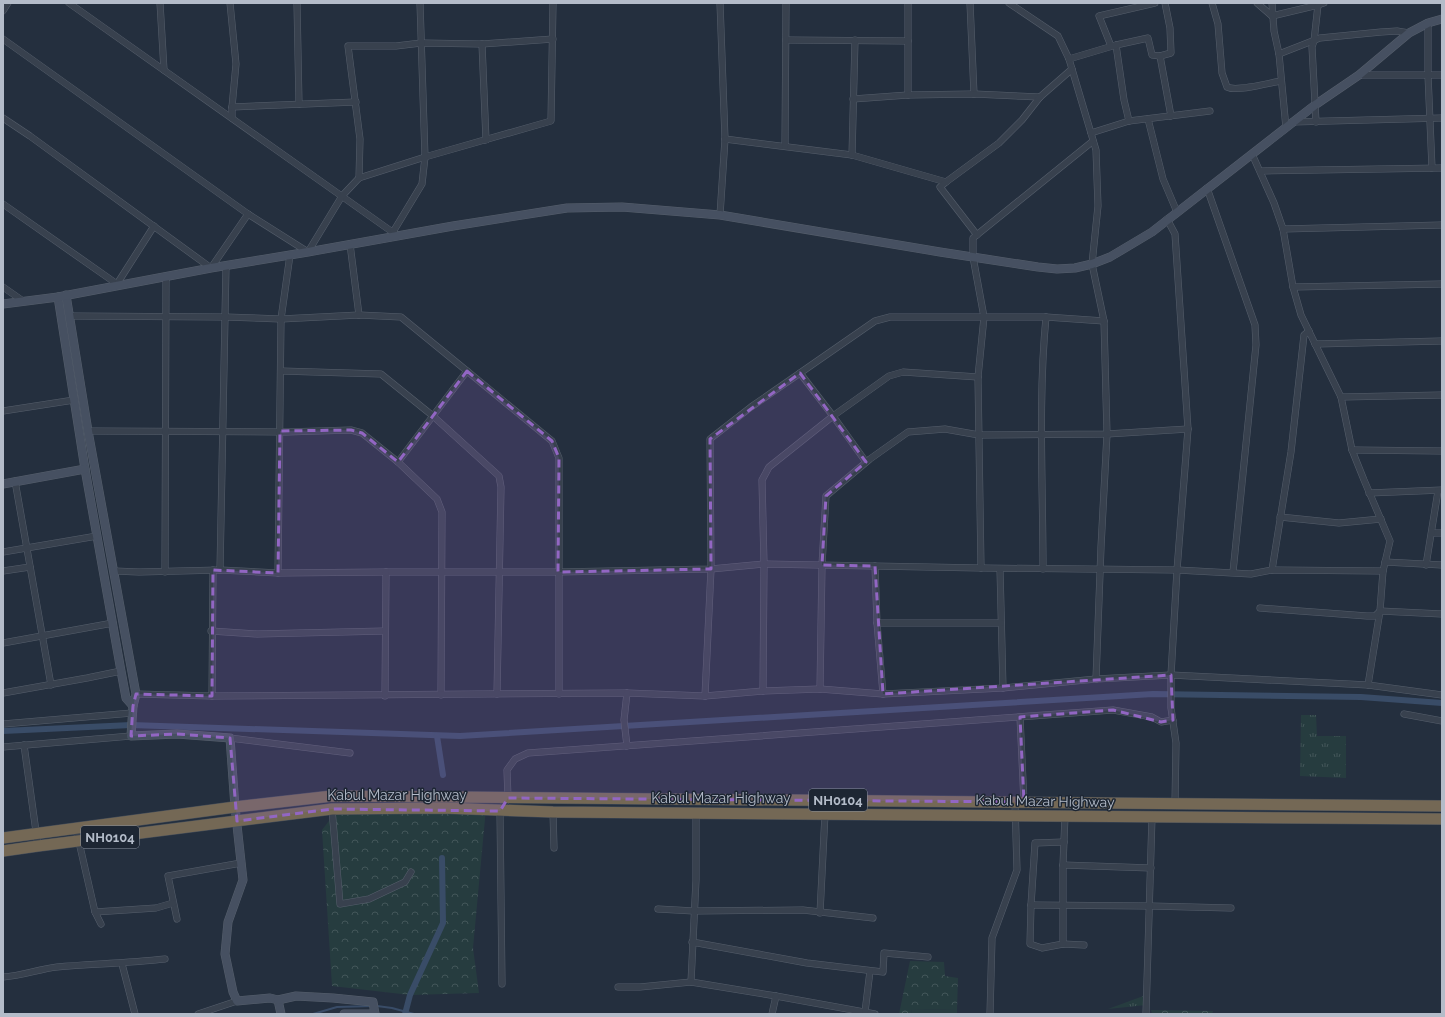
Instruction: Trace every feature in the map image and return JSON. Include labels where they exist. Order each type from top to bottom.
[{"type":"highway","name":"Kabul Mazar Highway","points":[[3,838],[235,807],[332,796],[1442,806]]},
{"type":"highway","name":"Kabul Mazar Highway","points":[[3,851],[332,809],[442,808],[553,812],[1442,819]]},
{"type":"main road","points":[[3,304],[62,296],[211,268],[308,252],[395,234],[567,208],[622,207],[720,215],[973,257],[1057,269],[1076,268],[1110,257],[1152,232],[1315,105],[1359,75],[1409,33],[1428,23],[1442,19]]},
{"type":"main road","points":[[62,296],[70,316],[88,431],[136,694],[132,713],[131,733],[177,734],[230,738],[235,807],[243,880],[228,922],[225,954],[236,1001],[270,998],[278,1000],[296,996],[372,1002],[374,1010],[344,1014]]},
{"type":"main road","points":[[62,296],[74,400],[85,469],[126,698],[132,713]]},
{"type":"main road","points":[[3,484],[85,469]]},
{"type":"main road","points":[[278,1000],[281,1014]]},
{"type":"street","points":[[3,11],[8,3]]},
{"type":"street","points":[[69,3],[395,234],[422,184],[425,157],[420,3]]},
{"type":"street","points":[[160,3],[164,70]]},
{"type":"street","points":[[230,3],[236,64],[232,118]]},
{"type":"street","points":[[297,3],[299,104]]},
{"type":"street","points":[[3,39],[248,214],[308,252],[342,196],[359,178],[425,157],[551,121],[553,3]]},
{"type":"street","points":[[720,3],[725,138],[720,215]]},
{"type":"street","points":[[785,146],[786,3]]},
{"type":"street","points":[[908,3],[908,95]]},
{"type":"street","points":[[970,3],[974,94]]},
{"type":"street","points":[[1009,3],[1058,36],[1069,59],[1096,150],[1098,206],[1092,264],[1104,321],[1107,434],[1096,679]]},
{"type":"street","points":[[1129,121],[1113,46],[1099,16],[1155,3]]},
{"type":"street","points":[[1069,59],[1113,46],[1148,38],[1152,55],[1160,56],[1171,53],[1170,28],[1165,3]]},
{"type":"street","points":[[1212,3],[1218,24],[1222,73],[1227,87],[1239,88],[1281,81]]},
{"type":"street","points":[[1257,3],[1272,16]]},
{"type":"street","points":[[1272,3],[1272,16],[1280,54],[1281,81],[1289,125],[1316,122],[1442,118]]},
{"type":"street","points":[[1272,16],[1321,4],[1312,48],[1316,122]]},
{"type":"street","points":[[1428,23],[1428,76],[1432,168]]},
{"type":"street","points":[[1280,54],[1320,38],[1398,31],[1409,33]]},
{"type":"street","points":[[359,178],[360,138],[348,46],[396,46],[421,43],[482,44],[553,39]]},
{"type":"street","points":[[786,40],[908,41]]},
{"type":"street","points":[[852,155],[855,40]]},
{"type":"street","points":[[482,44],[486,140]]},
{"type":"street","points":[[1160,56],[1170,116]]},
{"type":"street","points":[[977,235],[940,187],[999,143],[1022,120],[1040,97],[1072,69]]},
{"type":"street","points":[[1359,75],[1442,75]]},
{"type":"street","points":[[853,99],[908,95],[974,94],[1040,97]]},
{"type":"street","points":[[232,107],[356,102]]},
{"type":"street","points":[[1091,133],[1129,121],[1210,111]]},
{"type":"street","points":[[3,118],[211,268],[248,214]]},
{"type":"street","points":[[1148,119],[1163,179],[1177,212]]},
{"type":"street","points":[[725,138],[852,155],[946,182]]},
{"type":"street","points":[[981,568],[978,376],[984,317],[973,257],[973,238],[1093,141]]},
{"type":"street","points":[[1252,154],[1261,171],[1283,229],[1293,287],[1300,314],[1341,396],[1352,450],[1390,541],[1383,571],[1380,611],[1368,685]]},
{"type":"street","points":[[1261,171],[1442,168]]},
{"type":"street","points":[[1207,188],[1255,325],[1256,345],[1233,572]]},
{"type":"street","points":[[3,204],[117,285],[154,226]]},
{"type":"street","points":[[1168,220],[1175,234],[1188,429],[1177,570],[1171,675],[1171,708],[1176,743],[1175,804]]},
{"type":"street","points":[[1283,229],[1442,225]]},
{"type":"street","points":[[350,244],[359,315]]},
{"type":"street","points":[[278,573],[281,319],[290,255]]},
{"type":"street","points":[[212,696],[211,631],[216,570],[222,431],[226,266]]},
{"type":"street","points":[[164,572],[166,277]]},
{"type":"street","points":[[1293,287],[1442,284]]},
{"type":"street","points":[[3,287],[23,301]]},
{"type":"street","points":[[70,316],[166,316],[281,319],[359,315],[401,317],[552,441],[559,458],[559,694]]},
{"type":"street","points":[[705,696],[711,569],[710,439],[751,407],[874,320],[890,317],[1046,317],[1104,321]]},
{"type":"street","points":[[1043,569],[1042,433],[1043,350],[1046,317]]},
{"type":"street","points":[[1272,570],[1291,452],[1304,334],[1309,331]]},
{"type":"street","points":[[1315,344],[1442,341]]},
{"type":"street","points":[[281,371],[381,374],[433,416],[499,476],[501,487],[497,694]]},
{"type":"street","points":[[398,462],[467,371]]},
{"type":"street","points":[[763,691],[764,564],[762,480],[770,467],[833,416],[889,376],[903,372],[978,376]]},
{"type":"street","points":[[800,373],[866,462]]},
{"type":"street","points":[[1341,396],[1442,395]]},
{"type":"street","points":[[3,411],[74,400]]},
{"type":"street","points":[[820,689],[822,565],[826,496],[866,462],[908,432],[945,429],[979,434],[1107,434],[1188,429]]},
{"type":"street","points":[[88,431],[280,432],[351,430],[362,433],[398,462],[437,499],[442,512],[443,572],[441,695]]},
{"type":"street","points":[[1352,450],[1442,451]]},
{"type":"street","points":[[15,481],[51,685]]},
{"type":"street","points":[[1369,493],[1440,491],[1426,564]]},
{"type":"street","points":[[1280,517],[1339,523],[1381,519]]},
{"type":"street","points":[[1432,533],[1442,533]]},
{"type":"street","points":[[3,552],[97,536]]},
{"type":"street","points":[[1385,562],[1442,565]]},
{"type":"street","points":[[114,571],[164,572],[216,570],[278,573],[500,571],[558,572],[711,569],[764,564],[1177,570],[1251,574],[1272,570],[1383,571]]},
{"type":"street","points":[[875,566],[877,623],[883,694]]},
{"type":"street","points":[[3,571],[30,567]]},
{"type":"street","points":[[1000,568],[1003,688]]},
{"type":"street","points":[[385,696],[386,572]]},
{"type":"street","points":[[1260,608],[1367,616],[1375,616],[1380,611],[1442,614]]},
{"type":"street","points":[[877,623],[1001,622]]},
{"type":"street","points":[[3,643],[113,623]]},
{"type":"street","points":[[211,631],[257,634],[385,632]]},
{"type":"street","points":[[3,693],[121,671]]},
{"type":"street","points":[[136,694],[212,696],[385,696],[628,693],[705,696],[763,691],[820,689],[883,694],[1003,688],[1096,679],[1171,675],[1368,685],[1442,694]]},
{"type":"street","points":[[626,746],[624,720],[628,693]]},
{"type":"street","points":[[502,984],[500,810],[508,798],[507,770],[516,759],[528,753],[1113,710],[1152,717],[1161,722],[1173,720]]},
{"type":"street","points":[[3,724],[132,713]]},
{"type":"street","points":[[1404,714],[1442,721]]},
{"type":"street","points":[[990,1014],[992,938],[1017,870],[1015,815],[1020,802],[1020,717]]},
{"type":"street","points":[[3,747],[131,733]]},
{"type":"street","points":[[230,738],[350,754]]},
{"type":"street","points":[[24,745],[38,846]]},
{"type":"street","points":[[332,809],[340,904],[369,899],[405,882],[411,872]]},
{"type":"street","points":[[553,812],[554,848]]},
{"type":"street","points":[[691,982],[696,880],[696,812]]},
{"type":"street","points":[[820,913],[825,814]]},
{"type":"street","points":[[1063,944],[1063,865],[1065,816]]},
{"type":"street","points":[[1146,1014],[1152,817]]},
{"type":"street","points":[[76,829],[95,912],[101,924]]},
{"type":"street","points":[[1064,842],[1035,843],[1030,944],[1042,948],[1063,944],[1084,945]]},
{"type":"street","points":[[176,919],[168,876],[241,863]]},
{"type":"street","points":[[1063,865],[1151,868]]},
{"type":"street","points":[[95,912],[156,908],[173,903]]},
{"type":"street","points":[[1031,905],[1231,908]]},
{"type":"street","points":[[658,909],[694,911],[803,910],[873,918]]},
{"type":"street","points":[[692,942],[807,963],[883,972],[884,953],[928,957]]},
{"type":"street","points":[[3,977],[56,968],[122,964],[165,959]]},
{"type":"street","points":[[122,964],[135,1014]]},
{"type":"street","points":[[865,1012],[870,971]]},
{"type":"street","points":[[618,987],[640,987],[691,982],[875,1014]]},
{"type":"street","points":[[772,1014],[776,996]]},
{"type":"street","points":[[198,1014],[236,1001]]},
{"type":"highlighted area","points":[[467,371],[552,441],[559,458],[558,572],[711,569],[710,439],[800,373],[866,462],[826,496],[822,565],[875,566],[883,694],[1171,675],[1173,720],[1161,722],[1113,710],[1020,717],[1024,802],[508,798],[500,811],[332,809],[237,821],[230,738],[177,734],[131,736],[133,706],[136,694],[212,696],[213,570],[278,573],[280,431],[351,430],[362,433],[398,462]]},
{"type":"green space","points":[[1301,715],[1316,715],[1317,736],[1346,736],[1346,778],[1300,776]]},
{"type":"green space","points":[[486,808],[473,948],[479,993],[410,995],[332,986],[322,830],[338,809]]},
{"type":"green space","points":[[910,961],[944,962],[945,976],[958,978],[957,1010],[912,1009],[911,1014],[899,1014]]},
{"type":"green space","points":[[1146,995],[1146,1005],[1108,1009]]},
{"type":"green space","points":[[912,1009],[957,1010],[957,1014],[911,1014]]},
{"type":"green space","points":[[1151,1010],[1213,1011],[1212,1014],[1152,1014]]},
{"type":"waterway","points":[[3,731],[131,725],[460,736],[1153,694],[1361,697],[1442,703]]},
{"type":"waterway","points":[[437,736],[443,775]]},
{"type":"waterway","points":[[405,1014],[410,995],[443,923],[442,858]]},
{"type":"waterway","points":[[313,1014],[337,1007],[372,1006]]},
{"type":"waterway","points":[[377,1006],[392,1008],[414,1014]]}]
